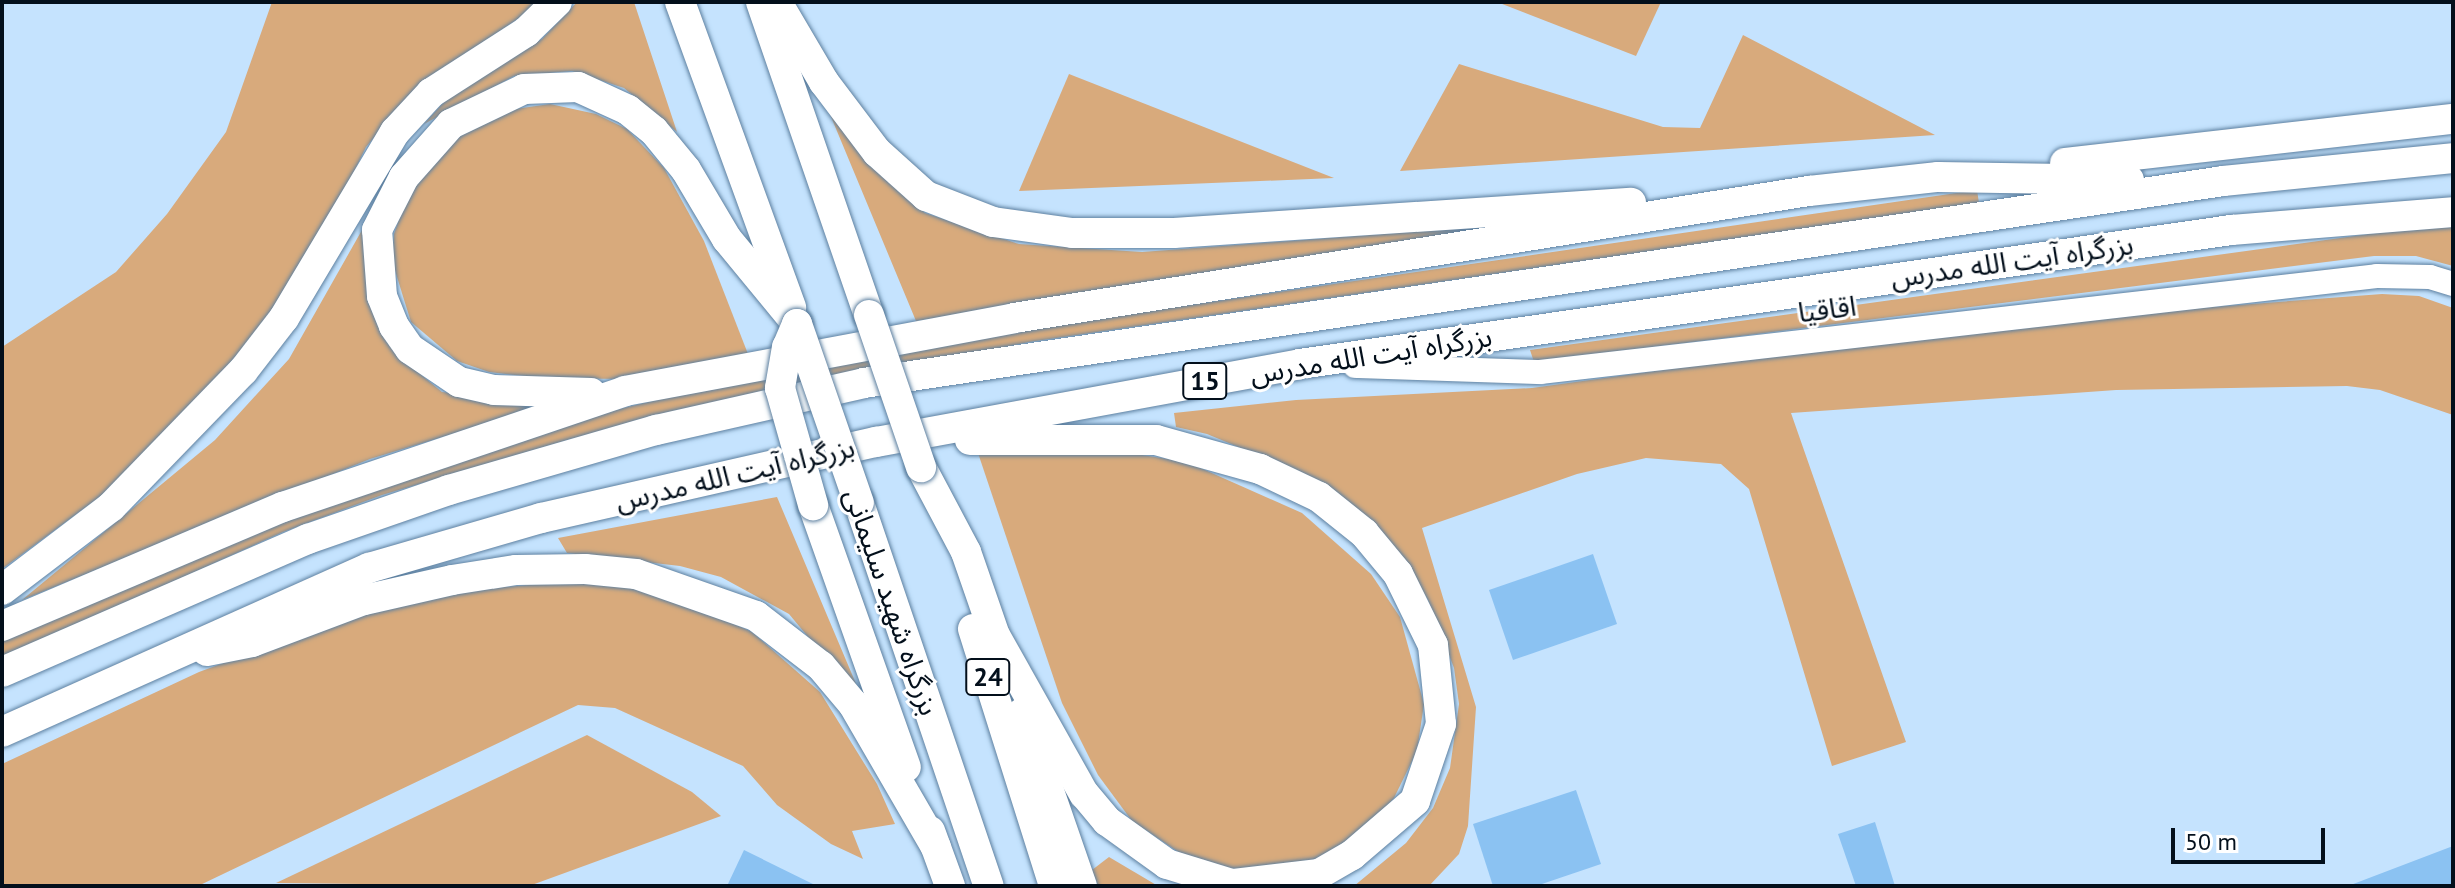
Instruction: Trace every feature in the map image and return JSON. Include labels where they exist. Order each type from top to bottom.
[{"type":"highway","points":[[2,590],[111,507],[243,371],[284,318],[395,132],[431,93],[526,32],[557,2]]},
{"type":"highway","name":"بزرگراه شهید سلیمانی","points":[[680,2],[797,324],[989,886]]},
{"type":"highway","name":"24","points":[[761,2],[921,467],[1054,886]]},
{"type":"highway","points":[[777,2],[824,82],[877,152],[926,196],[993,222],[1072,233],[1174,233],[1809,191],[2453,119]]},
{"type":"highway","points":[[625,391],[527,393],[459,382],[434,370],[394,326],[376,263],[377,230],[422,151],[474,109],[524,89],[578,87],[628,110],[670,149],[727,239],[797,324],[787,347],[780,388],[813,505],[950,886]]},
{"type":"highway","name":"بزرگراه آیت الله مدرس","points":[[2,672],[280,551],[449,490],[656,430],[864,383],[2223,181],[2453,158]]},
{"type":"highway","points":[[1938,177],[2223,181]]},
{"type":"highway","points":[[2,626],[283,507],[625,391],[1014,318],[1809,191]]},
{"type":"highway","name":"بزرگراه آیت الله مدرس","points":[[2,732],[166,655],[369,568],[541,518],[876,442],[1300,364],[2231,230],[2453,212]]},
{"type":"highway","points":[[876,442],[1117,436],[1156,440],[1260,469],[1319,497],[1364,533],[1398,574],[1433,645],[1441,724],[1415,801],[1352,855],[1319,874],[1232,884],[1167,864],[1107,821],[1084,794],[996,637]]},
{"type":"highway","points":[[921,467],[966,552],[1082,886]]},
{"type":"highway","points":[[166,655],[252,642],[364,600],[452,580],[516,570],[585,569],[636,574],[756,616],[821,666],[853,704],[936,847]]},
{"type":"main road","name":"اقاقیا","points":[[1300,364],[1540,372],[2377,276],[2430,277],[2453,284]]},
{"type":"shaded area","points":[[272,2],[543,2],[417,87],[366,147],[334,213],[268,319],[139,468],[2,569],[2,347],[116,272],[167,214],[226,132]]},
{"type":"shaded area","points":[[577,2],[634,2],[677,132],[624,88],[572,71],[514,76],[424,124],[446,100],[542,39]]},
{"type":"shaded area","points":[[1497,2],[1661,2],[1636,56]]},
{"type":"shaded area","points":[[1743,35],[1935,135],[1400,171],[1459,64],[1663,127],[1700,128]]},
{"type":"shaded area","points":[[1069,74],[1334,178],[1019,191]]},
{"type":"shaded area","points":[[550,104],[596,114],[627,129],[664,168],[704,241],[748,354],[622,379],[540,378],[489,372],[457,361],[411,322],[392,261],[394,234],[406,199],[434,159],[464,131],[501,111]]},
{"type":"shaded area","points":[[829,112],[868,160],[925,213],[1019,244],[1142,252],[1542,222],[1544,229],[916,321]]},
{"type":"shaded area","points":[[396,170],[369,233],[397,355],[442,392],[554,403],[370,459],[22,600],[215,440],[289,359]]},
{"type":"shaded area","points":[[1977,190],[1979,203],[1029,342],[571,439],[382,495],[283,532],[2,659],[2,636],[132,578],[537,429],[669,397],[930,343]]},
{"type":"shaded area","points":[[2453,227],[2453,266],[2416,256],[2374,256],[1534,362],[1530,350],[2405,229]]},
{"type":"shaded area","points":[[2382,294],[2419,296],[2453,308],[2453,415],[2380,390],[2347,386],[2116,390],[1791,413],[1906,742],[1832,766],[1749,489],[1721,464],[1646,458],[1577,474],[1422,528],[1476,707],[1468,826],[1459,854],[1429,886],[1354,886],[1406,843],[1433,808],[1450,768],[1459,704],[1454,668],[1428,600],[1411,571],[1294,470],[1207,434],[1176,427],[1174,413],[1296,400],[1532,388],[2002,323]]},
{"type":"shaded area","points":[[1110,450],[1187,462],[1302,513],[1371,574],[1400,617],[1424,704],[1417,751],[1394,798],[1365,831],[1319,859],[1231,870],[1180,853],[1132,821],[1098,775],[1062,703],[978,453]]},
{"type":"shaded area","points":[[777,497],[865,705],[789,614],[721,577],[680,566],[567,553],[558,538]]},
{"type":"shaded area","points":[[601,579],[692,605],[752,632],[820,692],[877,784],[895,824],[852,831],[863,859],[831,844],[777,805],[743,766],[615,708],[578,705],[198,886],[2,886],[2,764],[199,672],[340,620],[431,593]]},
{"type":"shaded area","points":[[587,735],[692,792],[721,816],[529,886],[276,883]]},
{"type":"shaded area","points":[[1109,857],[1158,886],[1098,886],[1092,870]]},
{"type":"building","points":[[1593,554],[1617,624],[1513,660],[1489,590]]},
{"type":"building","points":[[1576,790],[1601,864],[1536,886],[1493,886],[1473,824]]},
{"type":"building","points":[[1875,822],[1895,886],[1856,886],[1838,834]]},
{"type":"building","points":[[2453,846],[2453,886],[2348,886]]},
{"type":"building","points":[[744,850],[817,886],[727,886]]}]
